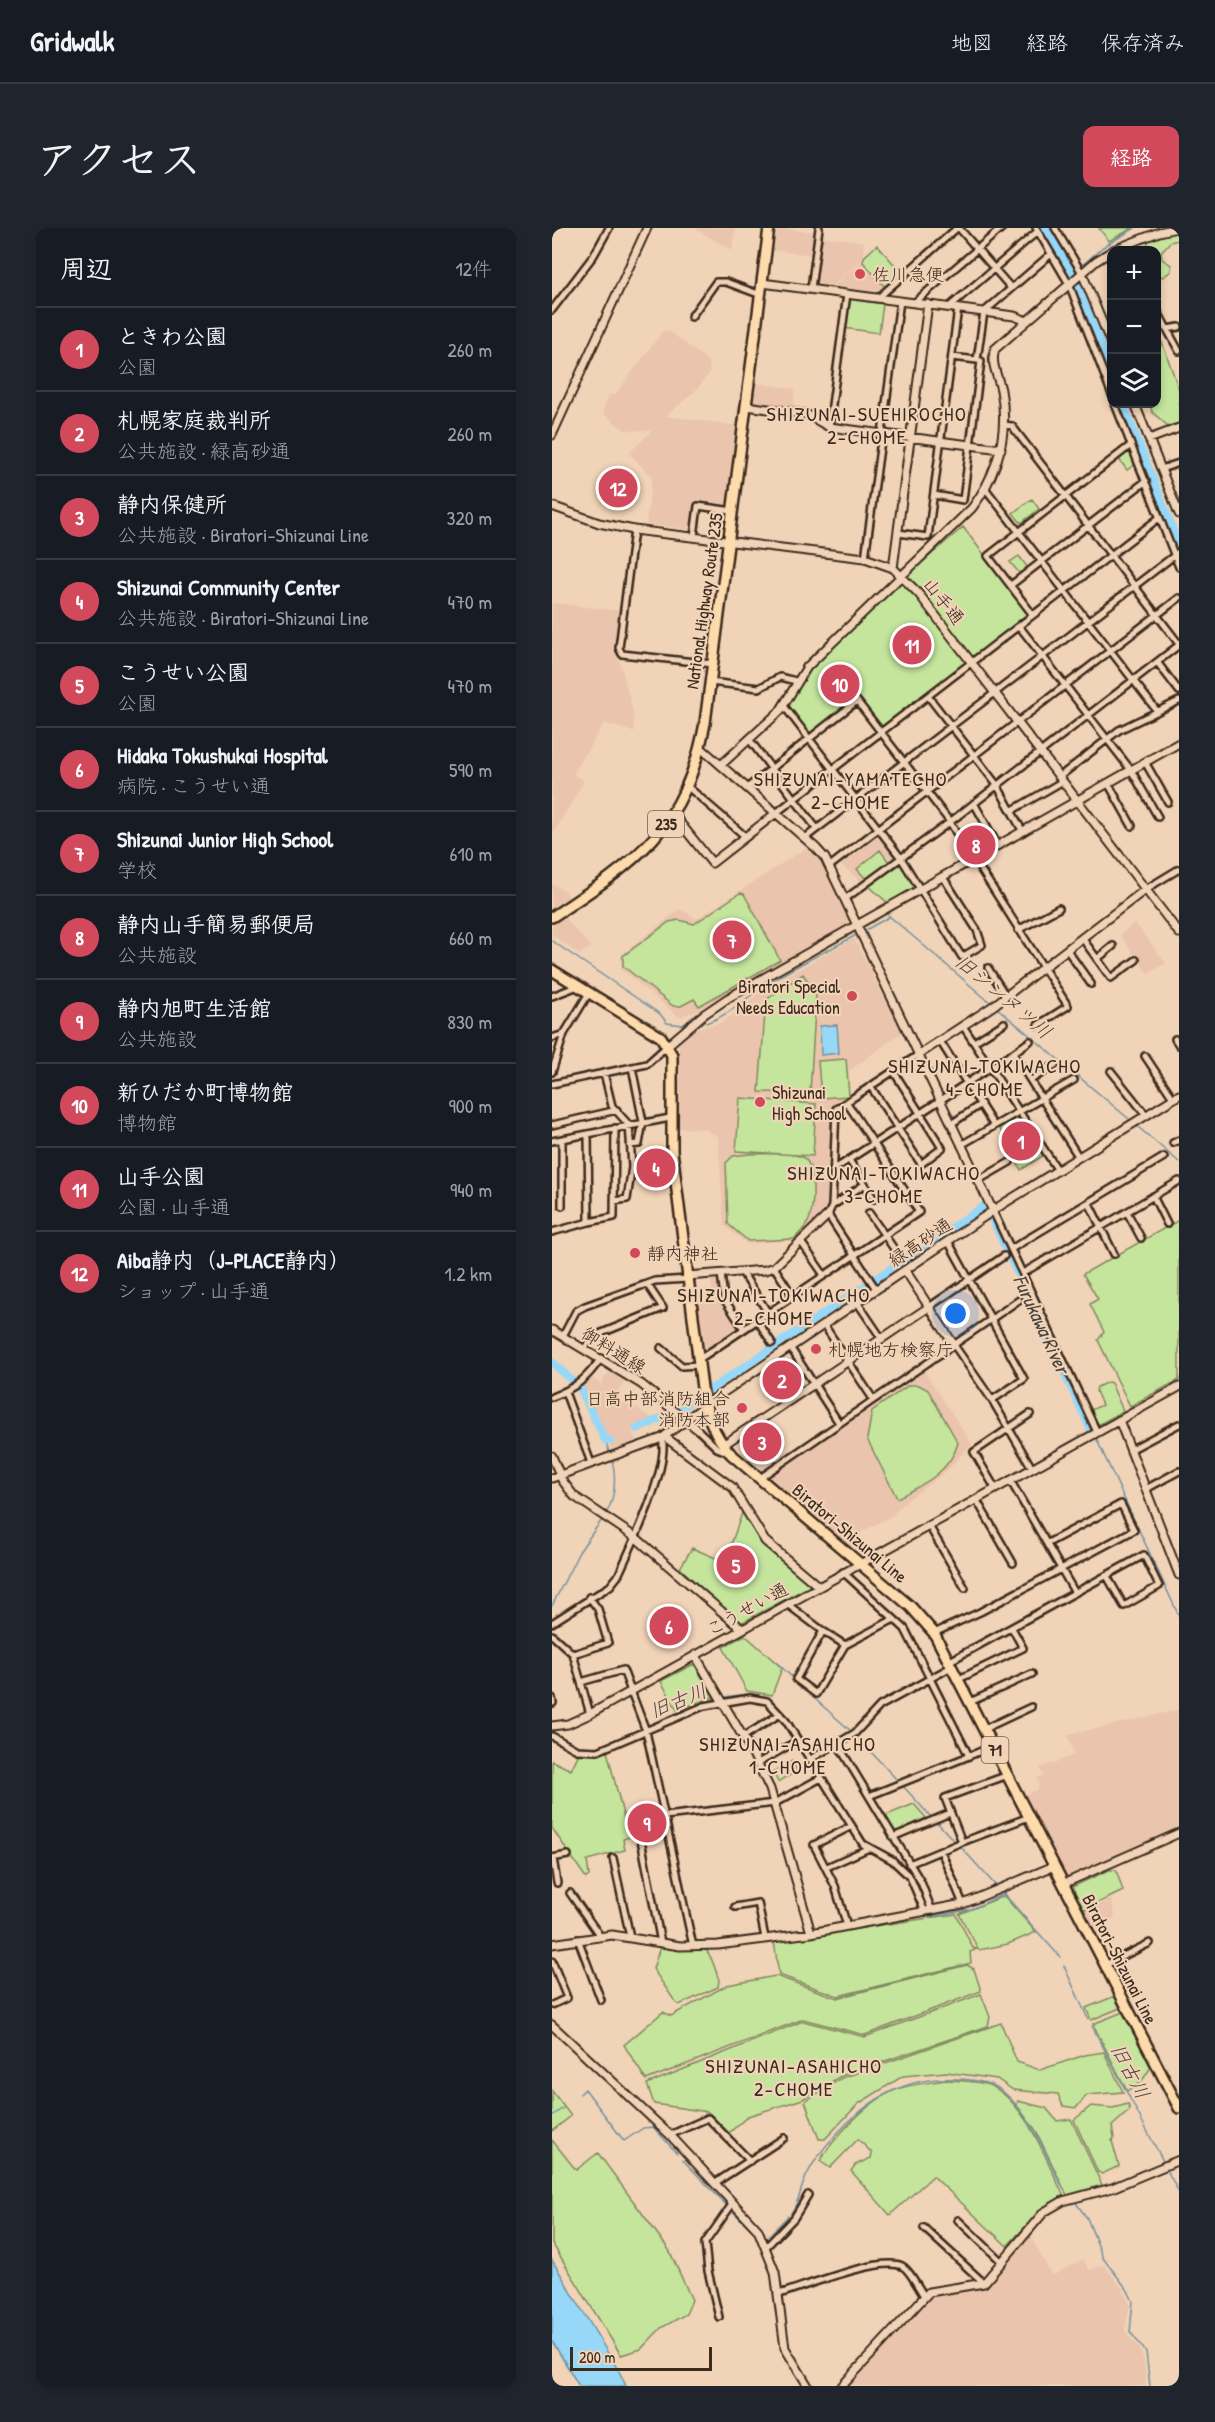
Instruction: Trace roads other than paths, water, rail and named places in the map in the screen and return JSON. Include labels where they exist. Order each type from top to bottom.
[{"type":"main road","name":"National Highway Route 235","points":[[552,917],[631,863],[657,836],[688,787],[701,748],[769,228]]},
{"type":"main road","points":[[552,970],[654,1032],[668,1045]]},
{"type":"main road","name":"Biratori-Shizunai Line","points":[[668,1045],[674,1064],[670,1118],[698,1362],[705,1406],[714,1432],[731,1454],[911,1607],[934,1633],[1178,2104]]},
{"type":"street","points":[[552,310],[594,255],[609,228]]},
{"type":"street","points":[[552,435],[647,228]]},
{"type":"street","points":[[811,289],[819,228]]},
{"type":"street","points":[[878,298],[958,228],[1011,288]]},
{"type":"street","points":[[915,303],[1002,228]]},
{"type":"street","points":[[1055,228],[1080,274],[1107,335]]},
{"type":"street","points":[[1124,246],[1159,232],[1177,228]]},
{"type":"street","points":[[949,307],[1037,229],[1070,283],[1107,382]]},
{"type":"street","points":[[977,360],[984,312],[1051,254]]},
{"type":"street","points":[[721,765],[784,706],[796,681],[965,515],[985,488],[1001,449],[1004,425],[1002,394],[992,356],[997,346],[1080,274],[1107,255]]},
{"type":"street","points":[[691,317],[716,282],[726,282],[761,295]]},
{"type":"street","points":[[762,283],[958,308],[1027,321]]},
{"type":"street","points":[[829,427],[847,294]]},
{"type":"street","points":[[865,558],[900,301]]},
{"type":"street","points":[[893,568],[928,304]]},
{"type":"street","points":[[898,533],[928,537],[958,308]]},
{"type":"street","points":[[1161,318],[1179,351]]},
{"type":"street","points":[[1167,329],[1179,327]]},
{"type":"street","points":[[934,495],[963,500],[971,445],[981,361],[952,357]]},
{"type":"street","points":[[747,406],[806,414],[829,427],[1001,449]]},
{"type":"street","points":[[1117,408],[1160,518],[1177,553],[1179,567]]},
{"type":"street","points":[[1137,408],[1179,514]]},
{"type":"street","points":[[845,899],[950,822],[1179,644],[1012,426],[1004,425]]},
{"type":"street","points":[[1149,439],[1179,428]]},
{"type":"street","points":[[1033,615],[988,556],[1131,445]]},
{"type":"street","points":[[1161,470],[1179,463]]},
{"type":"street","points":[[1011,585],[1146,481]]},
{"type":"street","points":[[985,488],[1157,711]]},
{"type":"street","name":"山手通","points":[[552,506],[599,523],[634,530],[865,558],[893,568],[903,575],[1179,933]]},
{"type":"street","points":[[694,536],[698,506],[733,511]]},
{"type":"street","points":[[673,814],[712,863],[1160,518]]},
{"type":"street","points":[[634,530],[619,648],[622,654],[713,664]]},
{"type":"street","points":[[805,838],[1177,553]]},
{"type":"street","points":[[830,866],[1179,598]]},
{"type":"street","points":[[1019,626],[1131,771],[1158,817]]},
{"type":"street","points":[[1157,662],[1179,691]]},
{"type":"street","points":[[710,682],[759,688],[780,677],[796,681]]},
{"type":"street","points":[[928,696],[997,785],[1023,832]]},
{"type":"street","points":[[747,788],[857,701],[950,822],[1017,930],[1068,1006],[1038,1025]]},
{"type":"street","points":[[1011,811],[1061,779],[1119,730],[1179,701]]},
{"type":"street","points":[[784,706],[902,858],[962,957],[982,945],[977,930],[943,877]]},
{"type":"street","points":[[749,739],[817,828]]},
{"type":"street","points":[[552,1084],[647,1064],[716,1006],[860,930],[920,890],[1179,743]]},
{"type":"street","points":[[701,748],[821,852],[830,866],[1097,1432]]},
{"type":"street","points":[[1145,762],[1168,802]]},
{"type":"street","points":[[1108,783],[1132,825]]},
{"type":"street","points":[[688,787],[746,837]]},
{"type":"street","points":[[974,803],[998,846]]},
{"type":"street","points":[[563,1336],[576,1311],[655,1281],[774,1267],[828,1215],[832,1206],[836,1110],[994,1005],[1146,889],[1179,869]]},
{"type":"street","points":[[1017,930],[1059,908]]},
{"type":"street","points":[[1082,938],[1111,978],[1136,960]]},
{"type":"street","points":[[1097,959],[1113,946]]},
{"type":"street","points":[[1067,950],[1091,984]]},
{"type":"street","points":[[988,968],[1006,996]]},
{"type":"street","points":[[552,996],[578,986]]},
{"type":"street","points":[[552,1072],[564,1034],[589,993]]},
{"type":"street","points":[[974,1042],[1004,1023]]},
{"type":"street","points":[[963,1026],[1057,1169]]},
{"type":"street","points":[[552,1038],[564,1034]]},
{"type":"street","points":[[940,1041],[994,1126]]},
{"type":"street","points":[[833,1170],[1030,1041]]},
{"type":"street","points":[[1013,1053],[1078,1156]]},
{"type":"street","points":[[1145,1056],[1176,1096]]},
{"type":"street","points":[[1031,1080],[1054,1065]]},
{"type":"street","points":[[630,1145],[639,1144],[643,1122],[632,1067]]},
{"type":"street","points":[[1111,1071],[1146,1115]]},
{"type":"street","points":[[871,1087],[896,1129],[921,1164],[942,1148],[894,1072]]},
{"type":"street","points":[[604,1073],[612,1106],[629,1125],[632,1167],[627,1199],[614,1200]]},
{"type":"street","points":[[961,1145],[1074,1080]]},
{"type":"street","name":"緑高砂通","points":[[556,1477],[663,1438],[705,1406],[857,1302],[873,1285],[905,1270],[1057,1169],[1176,1096]]},
{"type":"street","points":[[661,1348],[682,1366],[698,1362],[768,1312],[919,1212],[847,1103]]},
{"type":"street","points":[[951,1124],[981,1104]]},
{"type":"street","points":[[552,1125],[617,1110]]},
{"type":"street","points":[[552,1141],[670,1118]]},
{"type":"street","points":[[552,1232],[614,1217],[615,1128]]},
{"type":"street","points":[[588,1134],[589,1222]]},
{"type":"street","points":[[562,1139],[562,1206]]},
{"type":"street","points":[[1173,1143],[1179,1140]]},
{"type":"street","points":[[1011,1250],[1164,1157]]},
{"type":"street","points":[[849,1160],[874,1199]]},
{"type":"street","points":[[977,1181],[1010,1162]]},
{"type":"street","points":[[1023,1273],[1179,1181]]},
{"type":"street","points":[[832,1206],[865,1184]]},
{"type":"street","points":[[1153,1196],[1167,1224]]},
{"type":"street","points":[[1089,1203],[1114,1254]]},
{"type":"street","points":[[1127,1212],[1141,1238]]},
{"type":"street","points":[[869,1213],[899,1256]]},
{"type":"street","points":[[828,1215],[873,1285]]},
{"type":"street","points":[[948,1241],[1024,1379],[992,1400]]},
{"type":"street","points":[[801,1242],[824,1275]]},
{"type":"street","points":[[723,1445],[1004,1256]]},
{"type":"street","points":[[774,1267],[793,1296]]},
{"type":"street","points":[[905,1270],[992,1400],[1032,1468]]},
{"type":"street","points":[[742,1272],[768,1312]]},
{"type":"street","points":[[721,1274],[724,1299],[744,1329]]},
{"type":"street","points":[[585,1348],[592,1337],[663,1308],[647,1284]]},
{"type":"street","points":[[760,1479],[1019,1300]]},
{"type":"street","points":[[857,1302],[882,1339]]},
{"type":"street","points":[[757,1320],[772,1343]]},
{"type":"street","points":[[824,1324],[873,1400]]},
{"type":"street","name":"御料通線","points":[[552,1330],[601,1358],[688,1420],[697,1429]]},
{"type":"street","points":[[790,1347],[839,1423]]},
{"type":"street","points":[[552,1397],[575,1387],[589,1377],[601,1358]]},
{"type":"street","name":"こうせい通","points":[[552,1726],[568,1724],[590,1714],[1179,1387]]},
{"type":"street","points":[[565,1392],[591,1463]]},
{"type":"street","points":[[995,1488],[974,1452],[1030,1414]]},
{"type":"street","points":[[1119,1420],[1177,1561],[1179,1575]]},
{"type":"street","points":[[1130,1450],[1179,1424]]},
{"type":"street","points":[[697,1429],[714,1432]]},
{"type":"street","points":[[697,1429],[717,1448],[731,1454]]},
{"type":"street","points":[[552,1623],[610,1586],[618,1576],[661,1470],[663,1438]]},
{"type":"street","points":[[663,1438],[732,1487],[765,1541],[818,1586]]},
{"type":"street","points":[[552,1456],[556,1477],[574,1496],[635,1537],[742,1629]]},
{"type":"street","points":[[1146,1489],[1179,1471]]},
{"type":"street","points":[[1010,1480],[1075,1593]]},
{"type":"street","points":[[976,1499],[1013,1563]]},
{"type":"street","points":[[934,1633],[980,1612],[1134,1530],[1121,1504],[1048,1544]]},
{"type":"street","points":[[929,1526],[965,1588]]},
{"type":"street","points":[[811,1759],[855,1733],[880,1706],[930,1679],[1012,1628],[1144,1555],[1159,1586],[1124,1606],[1107,1576]]},
{"type":"street","points":[[843,1572],[904,1629],[969,1756]]},
{"type":"street","points":[[573,1654],[608,1642],[598,1609],[590,1597]]},
{"type":"street","points":[[787,1604],[806,1621],[845,1645]]},
{"type":"street","points":[[823,1631],[796,1679],[816,1694],[845,1645],[894,1619]]},
{"type":"street","points":[[959,1679],[1023,1648],[1012,1628]]},
{"type":"street","points":[[552,1635],[573,1654],[590,1714]]},
{"type":"street","points":[[695,1655],[758,1763],[775,1803],[811,1933]]},
{"type":"street","points":[[581,1682],[623,1670],[645,1729],[693,1946]]},
{"type":"street","points":[[970,1702],[1032,1674]]},
{"type":"street","points":[[552,1698],[553,1703]]},
{"type":"street","points":[[552,1736],[568,1748],[598,1751],[645,1729],[722,1700],[742,1698],[767,1701],[780,1714],[811,1759],[820,1778],[852,1826],[869,1848],[903,1869],[915,1885],[928,1912]]},
{"type":"street","points":[[984,1729],[1031,1707]]},
{"type":"street","points":[[743,1737],[780,1714]]},
{"type":"street","points":[[758,1763],[797,1741]]},
{"type":"street","points":[[837,1743],[925,1890],[928,1912]]},
{"type":"street","points":[[869,1796],[993,1746]]},
{"type":"street","points":[[962,1842],[945,1798],[1008,1775]]},
{"type":"street","points":[[661,1943],[636,1814],[775,1803],[820,1778]]},
{"type":"street","points":[[893,1837],[950,1813]]},
{"type":"street","points":[[909,1864],[1029,1817]]},
{"type":"street","points":[[847,1926],[835,1886],[814,1845],[852,1826]]},
{"type":"street","points":[[1063,1884],[1179,1833]]},
{"type":"street","points":[[826,1867],[869,1848]]},
{"type":"street","points":[[941,1851],[963,1904]]},
{"type":"street","points":[[557,1883],[553,1858],[568,1855]]},
{"type":"street","points":[[613,1858],[630,1937]]},
{"type":"street","points":[[552,1944],[600,1936],[630,1937],[693,1946],[811,1933],[963,1904],[1054,1866]]},
{"type":"street","points":[[570,1893],[600,1936]]},
{"type":"street","points":[[735,1907],[758,1903],[765,1938]]},
{"type":"street","points":[[578,1939],[601,2000]]},
{"type":"street","points":[[1105,1965],[1150,1943]]},
{"type":"street","points":[[552,1961],[567,1998],[552,2005]]},
{"type":"street","points":[[552,2025],[670,2135],[751,2220],[766,2246],[775,2272],[781,2332],[785,2348],[808,2386]]},
{"type":"street","points":[[670,2135],[708,2118],[750,2161]]},
{"type":"street","points":[[715,2183],[784,2138]]},
{"type":"street","points":[[842,2386],[924,2296],[938,2289],[984,2283],[1035,2220],[1054,2206],[1112,2188],[1179,2160]]},
{"type":"street","points":[[766,2246],[794,2218],[808,2195]]},
{"type":"street","points":[[719,2317],[708,2271],[705,2243],[733,2203]]},
{"type":"street","points":[[958,2220],[1002,2262]]},
{"type":"street","points":[[924,2228],[984,2283]]},
{"type":"street","points":[[779,2294],[859,2268],[895,2265],[906,2270],[924,2296]]},
{"type":"water","points":[[837,1025],[839,1053],[821,1055],[820,1026]]},
{"type":"water","points":[[552,2260],[626,2386],[579,2386],[552,2341]]},
{"type":"waterway","points":[[1045,228],[1072,273],[1107,360]]},
{"type":"waterway","points":[[1081,266],[1103,247],[1135,228]]},
{"type":"waterway","points":[[1125,408],[1179,545]]},
{"type":"waterway","name":"旧シンヌツ川","points":[[888,915],[992,1004]]},
{"type":"waterway","name":"旧シンヌツ川","points":[[862,932],[889,917]]},
{"type":"waterway","name":"旧シンヌツ川","points":[[706,1023],[728,1012],[783,974],[858,934]]},
{"type":"waterway","points":[[552,941],[660,1014],[667,1023],[683,1025],[697,1013]]},
{"type":"waterway","name":"旧シンヌツ川","points":[[996,1007],[1129,1119]]},
{"type":"waterway","name":"旧シンヌツ川","points":[[1138,1127],[1179,1162]]},
{"type":"waterway","name":"Furukawa River","points":[[708,1391],[984,1206]]},
{"type":"waterway","name":"Furukawa River","points":[[992,1219],[1091,1430]]},
{"type":"waterway","points":[[552,1362],[580,1388],[605,1440],[610,1441]]},
{"type":"waterway","name":"Furukawa River","points":[[682,1408],[695,1399]]},
{"type":"waterway","points":[[637,1429],[671,1414]]},
{"type":"waterway","name":"Furukawa River","points":[[1096,1438],[1179,1616]]},
{"type":"waterway","name":"旧古川","points":[[605,1440],[610,1454]]},
{"type":"waterway","name":"旧古川","points":[[607,1512],[614,1486],[611,1458]]},
{"type":"waterway","name":"旧古川","points":[[552,1606],[579,1552],[601,1521]]},
{"type":"waterway","points":[[777,1663],[793,1678]]},
{"type":"waterway","points":[[798,1684],[851,1731]]},
{"type":"waterway","name":"旧古川","points":[[724,1697],[752,1695],[767,1698],[774,1702],[787,1718]]},
{"type":"waterway","name":"旧古川","points":[[629,1735],[716,1698]]},
{"type":"waterway","points":[[856,1736],[898,1781]]},
{"type":"waterway","name":"旧古川","points":[[590,1748],[608,1744]]},
{"type":"waterway","name":"旧古川","points":[[818,1767],[868,1844]]},
{"type":"waterway","points":[[903,1786],[931,1817]]},
{"type":"waterway","points":[[936,1821],[955,1842]]},
{"type":"waterway","points":[[960,1846],[996,1886]]},
{"type":"waterway","name":"旧古川","points":[[880,1850],[910,1873],[926,1907]]},
{"type":"waterway","name":"旧古川","points":[[929,1917],[972,1909],[1004,1894],[1060,1957]]},
{"type":"waterway","name":"旧古川","points":[[1064,1966],[1088,2019]]},
{"type":"waterway","name":"旧古川","points":[[1092,2026],[1163,2161]]},
{"type":"waterway","points":[[791,2213],[813,2164],[826,2146],[854,2117],[884,2095],[901,2087],[938,2079],[984,2082],[998,2088],[1009,2097],[1036,2134],[1064,2190]]},
{"type":"waterway","points":[[580,2094],[585,2089],[624,2141],[643,2128],[653,2127],[677,2153]]},
{"type":"waterway","points":[[552,2116],[563,2108]]},
{"type":"waterway","points":[[683,2160],[727,2206]]},
{"type":"waterway","name":"旧古川","points":[[1167,2170],[1179,2193]]},
{"type":"waterway","points":[[1076,2203],[1087,2218],[1103,2258],[1127,2289],[1133,2301],[1130,2332],[1146,2352],[1150,2386]]},
{"type":"waterway","points":[[732,2211],[758,2236]]},
{"type":"waterway","points":[[768,2236],[788,2216]]},
{"type":"place","name":"佐川急便","points":[[860,274]]},
{"type":"place","name":"Aiba静内（J-PLACE静内）","points":[[618,488]]},
{"type":"place","name":"山手公園","points":[[912,645]]},
{"type":"place","name":"新ひだか町博物館","points":[[840,684]]},
{"type":"place","name":"静内山手簡易郵便局","points":[[976,845]]},
{"type":"place","name":"Shizunai Junior High School","points":[[732,940]]},
{"type":"place","name":"Biratori Special Needs Education","points":[[852,996]]},
{"type":"place","name":"Shizunai High School","points":[[760,1102]]},
{"type":"place","name":"ときわ公園","points":[[1021,1141]]},
{"type":"place","name":"Shizunai Community Center","points":[[656,1168]]},
{"type":"place","name":"靜内神社","points":[[635,1253]]},
{"type":"place","name":"札幌地方検察庁","points":[[816,1349]]},
{"type":"place","name":"札幌家庭裁判所","points":[[782,1380]]},
{"type":"place","name":"日高中部消防組合 消防本部","points":[[742,1408]]},
{"type":"place","name":"静内保健所","points":[[762,1442]]},
{"type":"place","name":"こうせい公園","points":[[736,1565]]},
{"type":"place","name":"Hidaka Tokushukai Hospital","points":[[669,1626]]},
{"type":"place","name":"静内旭町生活館","points":[[647,1823]]},
{"type":"district","name":"SHIZUNAI-SUEHIROCHO 2-CHOME","points":[[867,424]]},
{"type":"district","name":"SHIZUNAI-YAMATECHO 2-CHOME","points":[[851,790]]},
{"type":"district","name":"SHIZUNAI-TOKIWACHO 4-CHOME","points":[[985,1076]]},
{"type":"district","name":"SHIZUNAI-TOKIWACHO 3-CHOME","points":[[884,1184]]},
{"type":"district","name":"SHIZUNAI-TOKIWACHO 2-CHOME","points":[[774,1306]]},
{"type":"district","name":"SHIZUNAI-ASAHICHO 1-CHOME","points":[[788,1754]]},
{"type":"district","name":"SHIZUNAI-ASAHICHO 2-CHOME","points":[[794,2076]]}]
